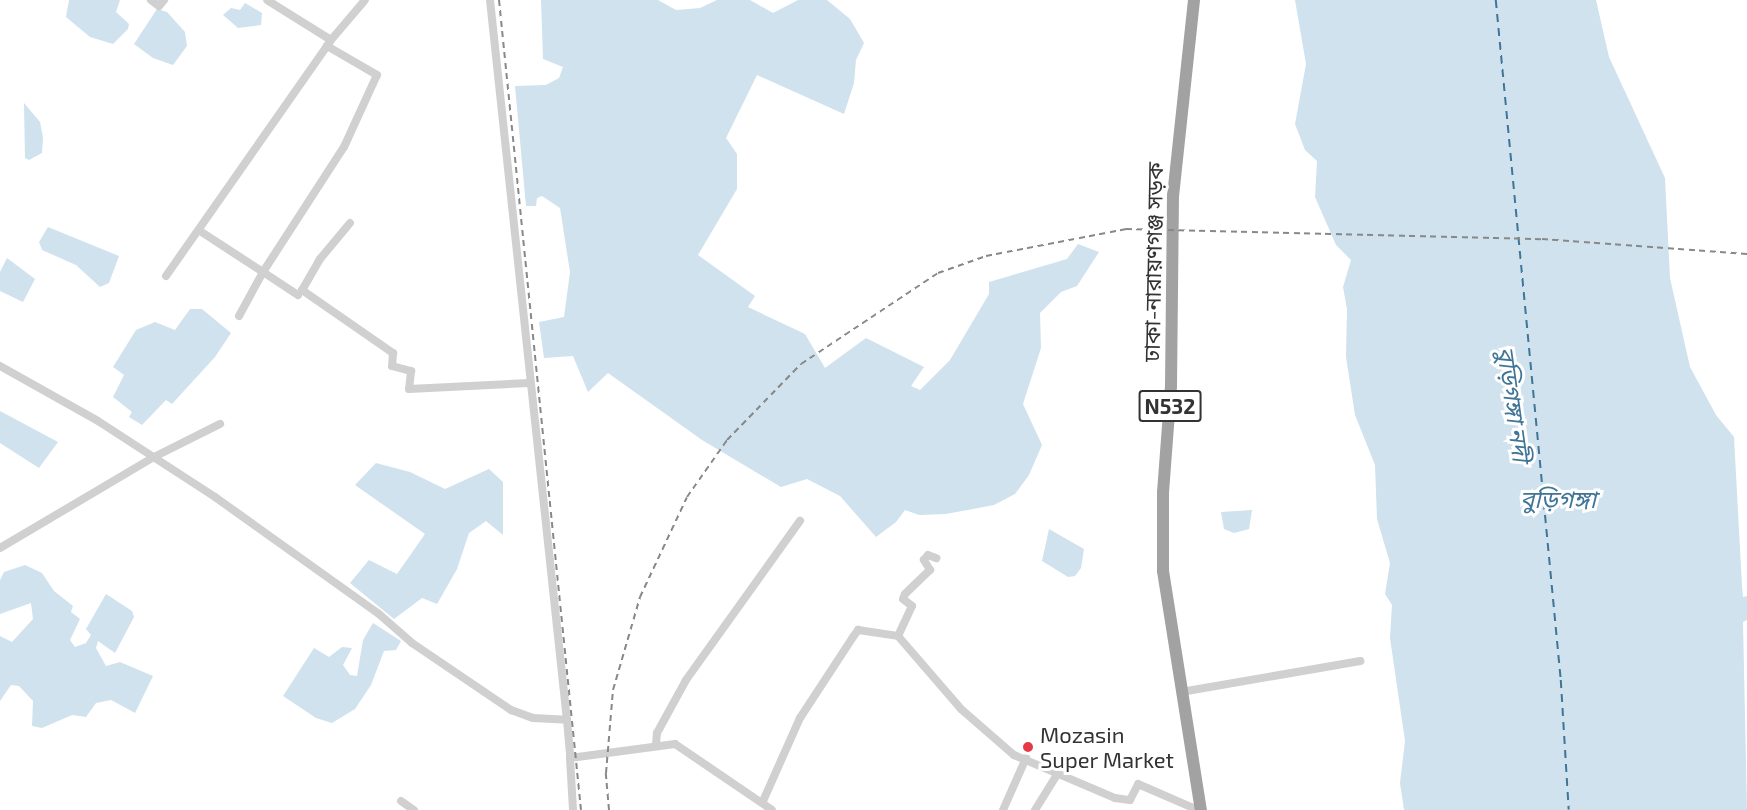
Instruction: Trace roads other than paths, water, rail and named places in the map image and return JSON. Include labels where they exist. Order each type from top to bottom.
[{"type":"highway","name":"ঢাকা-নারায়ণগঞ্জ সড়ক","points":[[1194,0],[1173,195],[1171,386],[1163,492],[1163,570],[1199,810]]},
{"type":"street","points":[[151,0],[159,6],[164,0]]},
{"type":"street","points":[[239,316],[263,272],[344,147],[377,75],[267,0]]},
{"type":"street","points":[[166,276],[200,231],[266,128],[329,43],[339,35],[365,0]]},
{"type":"street","points":[[490,0],[529,383],[541,460],[567,720],[573,810]]},
{"type":"street","points":[[350,223],[320,259],[302,290],[393,353],[392,366],[411,371],[409,389],[529,383]]},
{"type":"street","points":[[200,231],[298,295]]},
{"type":"street","points":[[0,366],[154,457],[284,544],[379,614],[412,643],[502,704],[533,718],[567,720]]},
{"type":"street","points":[[0,548],[154,457],[220,424]]},
{"type":"street","points":[[656,744],[657,733],[686,680],[800,521]]},
{"type":"street","points":[[898,636],[912,606],[903,599],[905,594],[930,570],[924,560],[928,555],[936,558]]},
{"type":"street","points":[[763,801],[800,718],[858,630],[898,636],[961,710],[1014,755],[1115,798],[1130,800],[1138,784],[1199,810]]},
{"type":"street","points":[[1181,692],[1360,661]]},
{"type":"street","points":[[570,758],[656,744],[675,744],[763,801],[772,810]]},
{"type":"street","points":[[1003,810],[1026,759]]},
{"type":"street","points":[[1035,810],[1058,773]]},
{"type":"street","points":[[401,801],[414,810]]},
{"type":"water","points":[[69,0],[120,0],[116,12],[129,24],[128,29],[113,44],[90,37],[66,17]]},
{"type":"water","points":[[541,0],[658,0],[676,10],[700,8],[717,0],[750,0],[773,13],[798,0],[827,0],[850,19],[864,43],[856,60],[854,83],[844,114],[757,75],[726,138],[737,154],[737,189],[698,255],[755,296],[748,307],[805,334],[825,368],[866,338],[924,367],[911,386],[920,390],[950,360],[989,294],[989,282],[1067,259],[1078,244],[1099,252],[1077,286],[1061,292],[1040,313],[1041,348],[1023,404],[1042,445],[1029,475],[1015,494],[994,505],[946,514],[919,515],[905,510],[896,522],[876,537],[840,496],[807,479],[781,487],[702,440],[608,373],[588,392],[573,356],[544,358],[539,322],[564,317],[570,272],[560,208],[542,196],[537,198],[536,206],[526,206],[515,86],[546,85],[559,78],[563,67],[543,59]]},
{"type":"water","name":"বুড়িগঙ্গা","points":[[1295,0],[1596,0],[1609,57],[1665,178],[1670,278],[1690,367],[1716,415],[1734,437],[1742,586],[1743,597],[1747,596],[1747,620],[1743,622],[1747,810],[1404,810],[1400,783],[1405,741],[1390,638],[1392,605],[1385,594],[1390,563],[1377,519],[1375,465],[1355,415],[1346,357],[1347,309],[1343,287],[1351,260],[1336,245],[1315,197],[1317,161],[1305,150],[1295,124],[1306,64]]},
{"type":"water","points":[[245,3],[262,13],[261,25],[238,28],[223,15],[231,8],[240,10]]},
{"type":"water","points":[[157,9],[167,12],[185,32],[187,46],[173,65],[153,58],[134,44]]},
{"type":"water","points":[[24,103],[40,122],[43,138],[42,153],[29,160],[25,158]]},
{"type":"water","points":[[48,227],[119,256],[109,283],[100,287],[76,265],[42,250],[39,242]]},
{"type":"water","points":[[7,258],[35,279],[23,302],[0,291],[0,272]]},
{"type":"water","points":[[190,309],[202,309],[231,333],[215,357],[172,404],[166,400],[142,425],[129,417],[132,412],[113,397],[124,375],[113,367],[136,330],[155,322],[175,330]]},
{"type":"water","points":[[0,411],[58,442],[39,468],[0,443]]},
{"type":"water","points":[[376,463],[410,472],[445,489],[489,469],[503,482],[503,535],[486,521],[469,533],[457,569],[437,604],[422,598],[394,619],[350,583],[369,560],[397,574],[425,534],[355,485]]},
{"type":"water","points":[[1252,510],[1249,529],[1234,533],[1224,529],[1221,512]]},
{"type":"water","points":[[1049,529],[1084,549],[1081,568],[1075,576],[1068,577],[1042,561]]},
{"type":"water","points":[[25,565],[42,573],[54,591],[73,606],[71,612],[80,619],[70,640],[75,647],[86,643],[91,635],[86,629],[106,594],[132,611],[134,617],[115,653],[98,641],[96,648],[106,666],[120,662],[153,676],[135,713],[111,700],[96,703],[86,717],[72,715],[42,728],[32,726],[33,701],[19,686],[11,685],[0,701],[0,636],[12,642],[33,619],[31,603],[0,614],[0,580],[4,572]]},
{"type":"water","points":[[373,623],[401,641],[396,650],[384,651],[371,685],[355,709],[332,723],[316,718],[283,696],[314,648],[329,657],[342,647],[352,648],[343,665],[350,675],[357,676],[363,640]]},
{"type":"railway","points":[[499,0],[581,810]]},
{"type":"railway","points":[[609,810],[606,773],[613,690],[640,597],[687,497],[727,440],[801,364],[938,273],[986,256],[1126,229],[1542,239],[1747,254]]},
{"type":"place","name":"Mozasin Super Market","points":[[1028,747]]},
{"type":"water label","name":"বুড়িগঙ্গা নদী","points":[[1514,404]]}]
